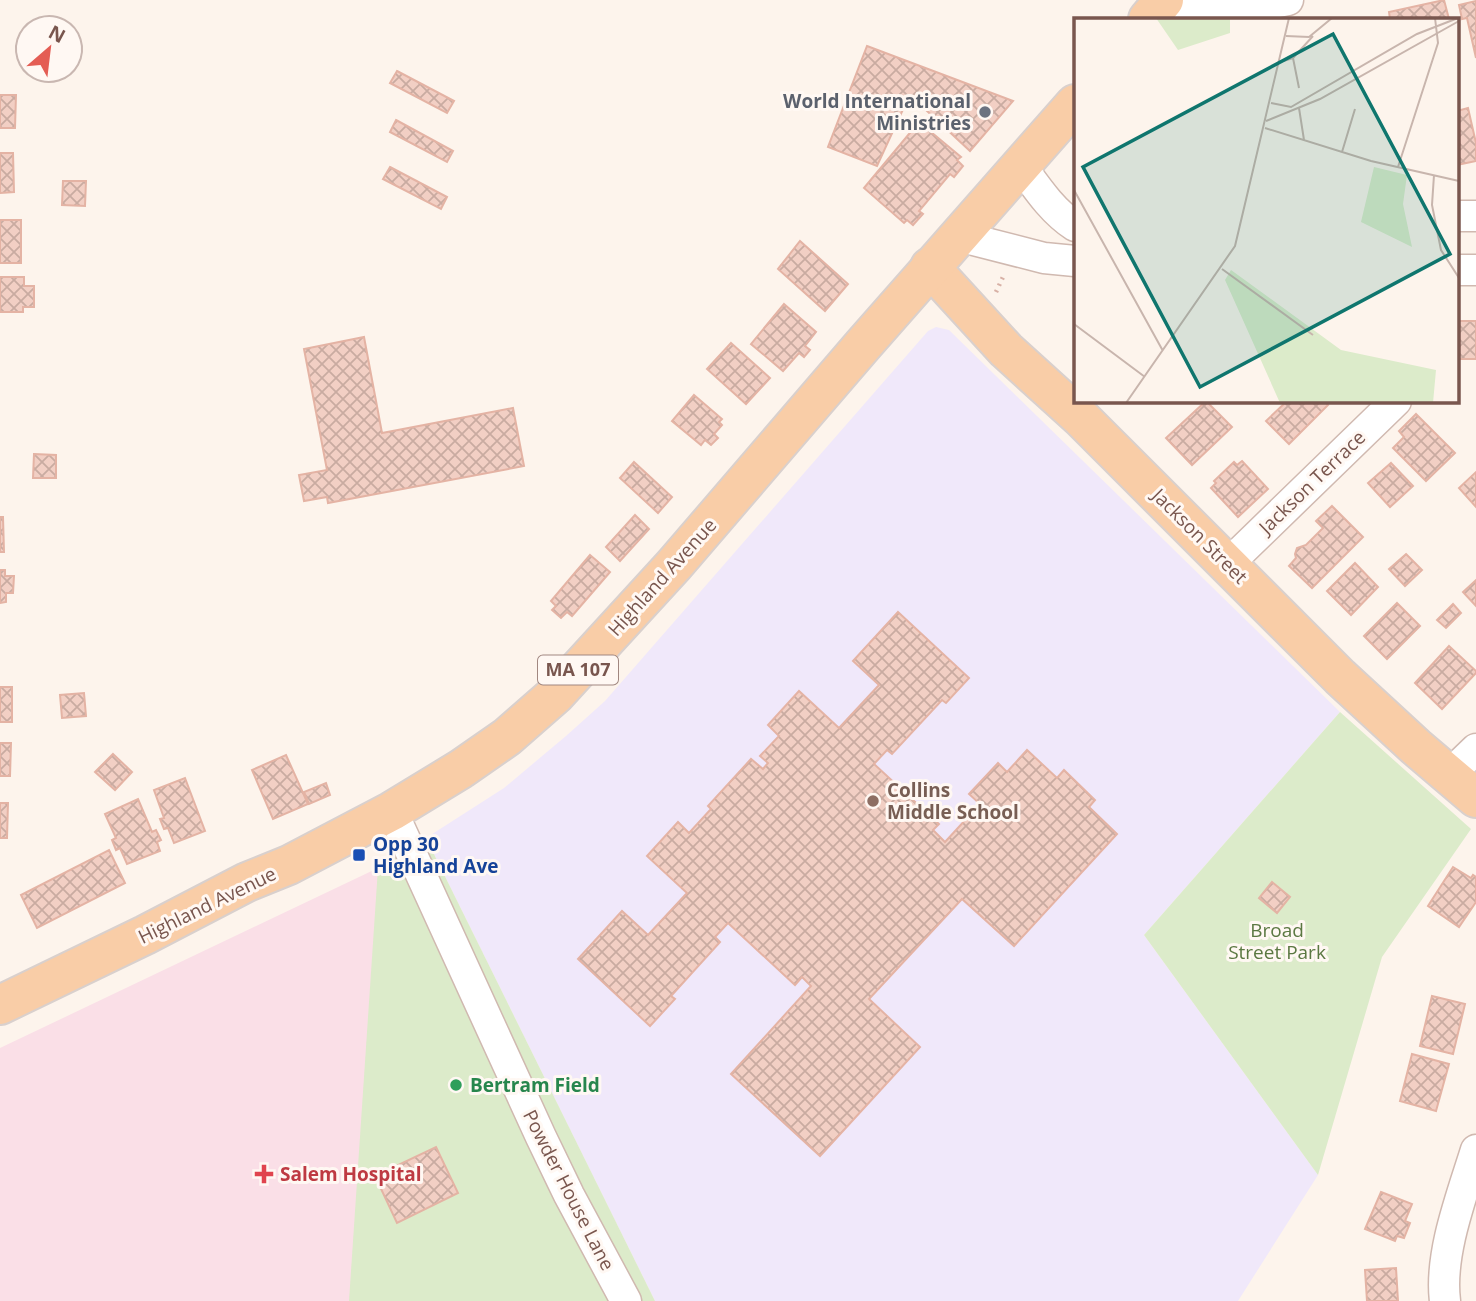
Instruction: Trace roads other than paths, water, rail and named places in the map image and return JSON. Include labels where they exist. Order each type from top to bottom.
[{"type":"main road","points":[[1148,18],[1164,0]]},
{"type":"main road","name":"Highland Avenue","points":[[0,1005],[247,882],[289,865],[392,811],[507,737],[555,695],[674,565],[930,267],[1074,105]]},
{"type":"main road","name":"Jackson Street","points":[[930,267],[1006,351],[1074,402]]},
{"type":"main road","name":"Jackson Street","points":[[1084,409],[1228,564],[1339,677],[1416,747],[1467,774]]},
{"type":"street","points":[[1164,0],[1231,15],[1288,0]]},
{"type":"street","points":[[1021,166],[1047,202],[1074,225]]},
{"type":"street","points":[[1458,216],[1476,216]]},
{"type":"street","points":[[958,236],[1044,258],[1074,261]]},
{"type":"street","points":[[1458,270],[1476,270]]},
{"type":"street","name":"Jackson Terrace","points":[[1228,564],[1395,402]]},
{"type":"street","name":"Powder House Lane","points":[[392,811],[541,1137],[626,1301]]},
{"type":"street","points":[[1445,1301],[1443,1286],[1446,1258],[1476,1150]]},
{"type":"place","name":"World International Ministries","points":[[985,112]]},
{"type":"place","name":"Collins Middle School","points":[[873,801]]},
{"type":"place","name":"Opp 30 Highland Ave","points":[[359,855]]},
{"type":"place","name":"Bertram Field","points":[[456,1085]]},
{"type":"place","name":"Salem Hospital","points":[[264,1174]]},
{"type":"park label","name":"Broad Street Park","points":[[1277,941]]}]
